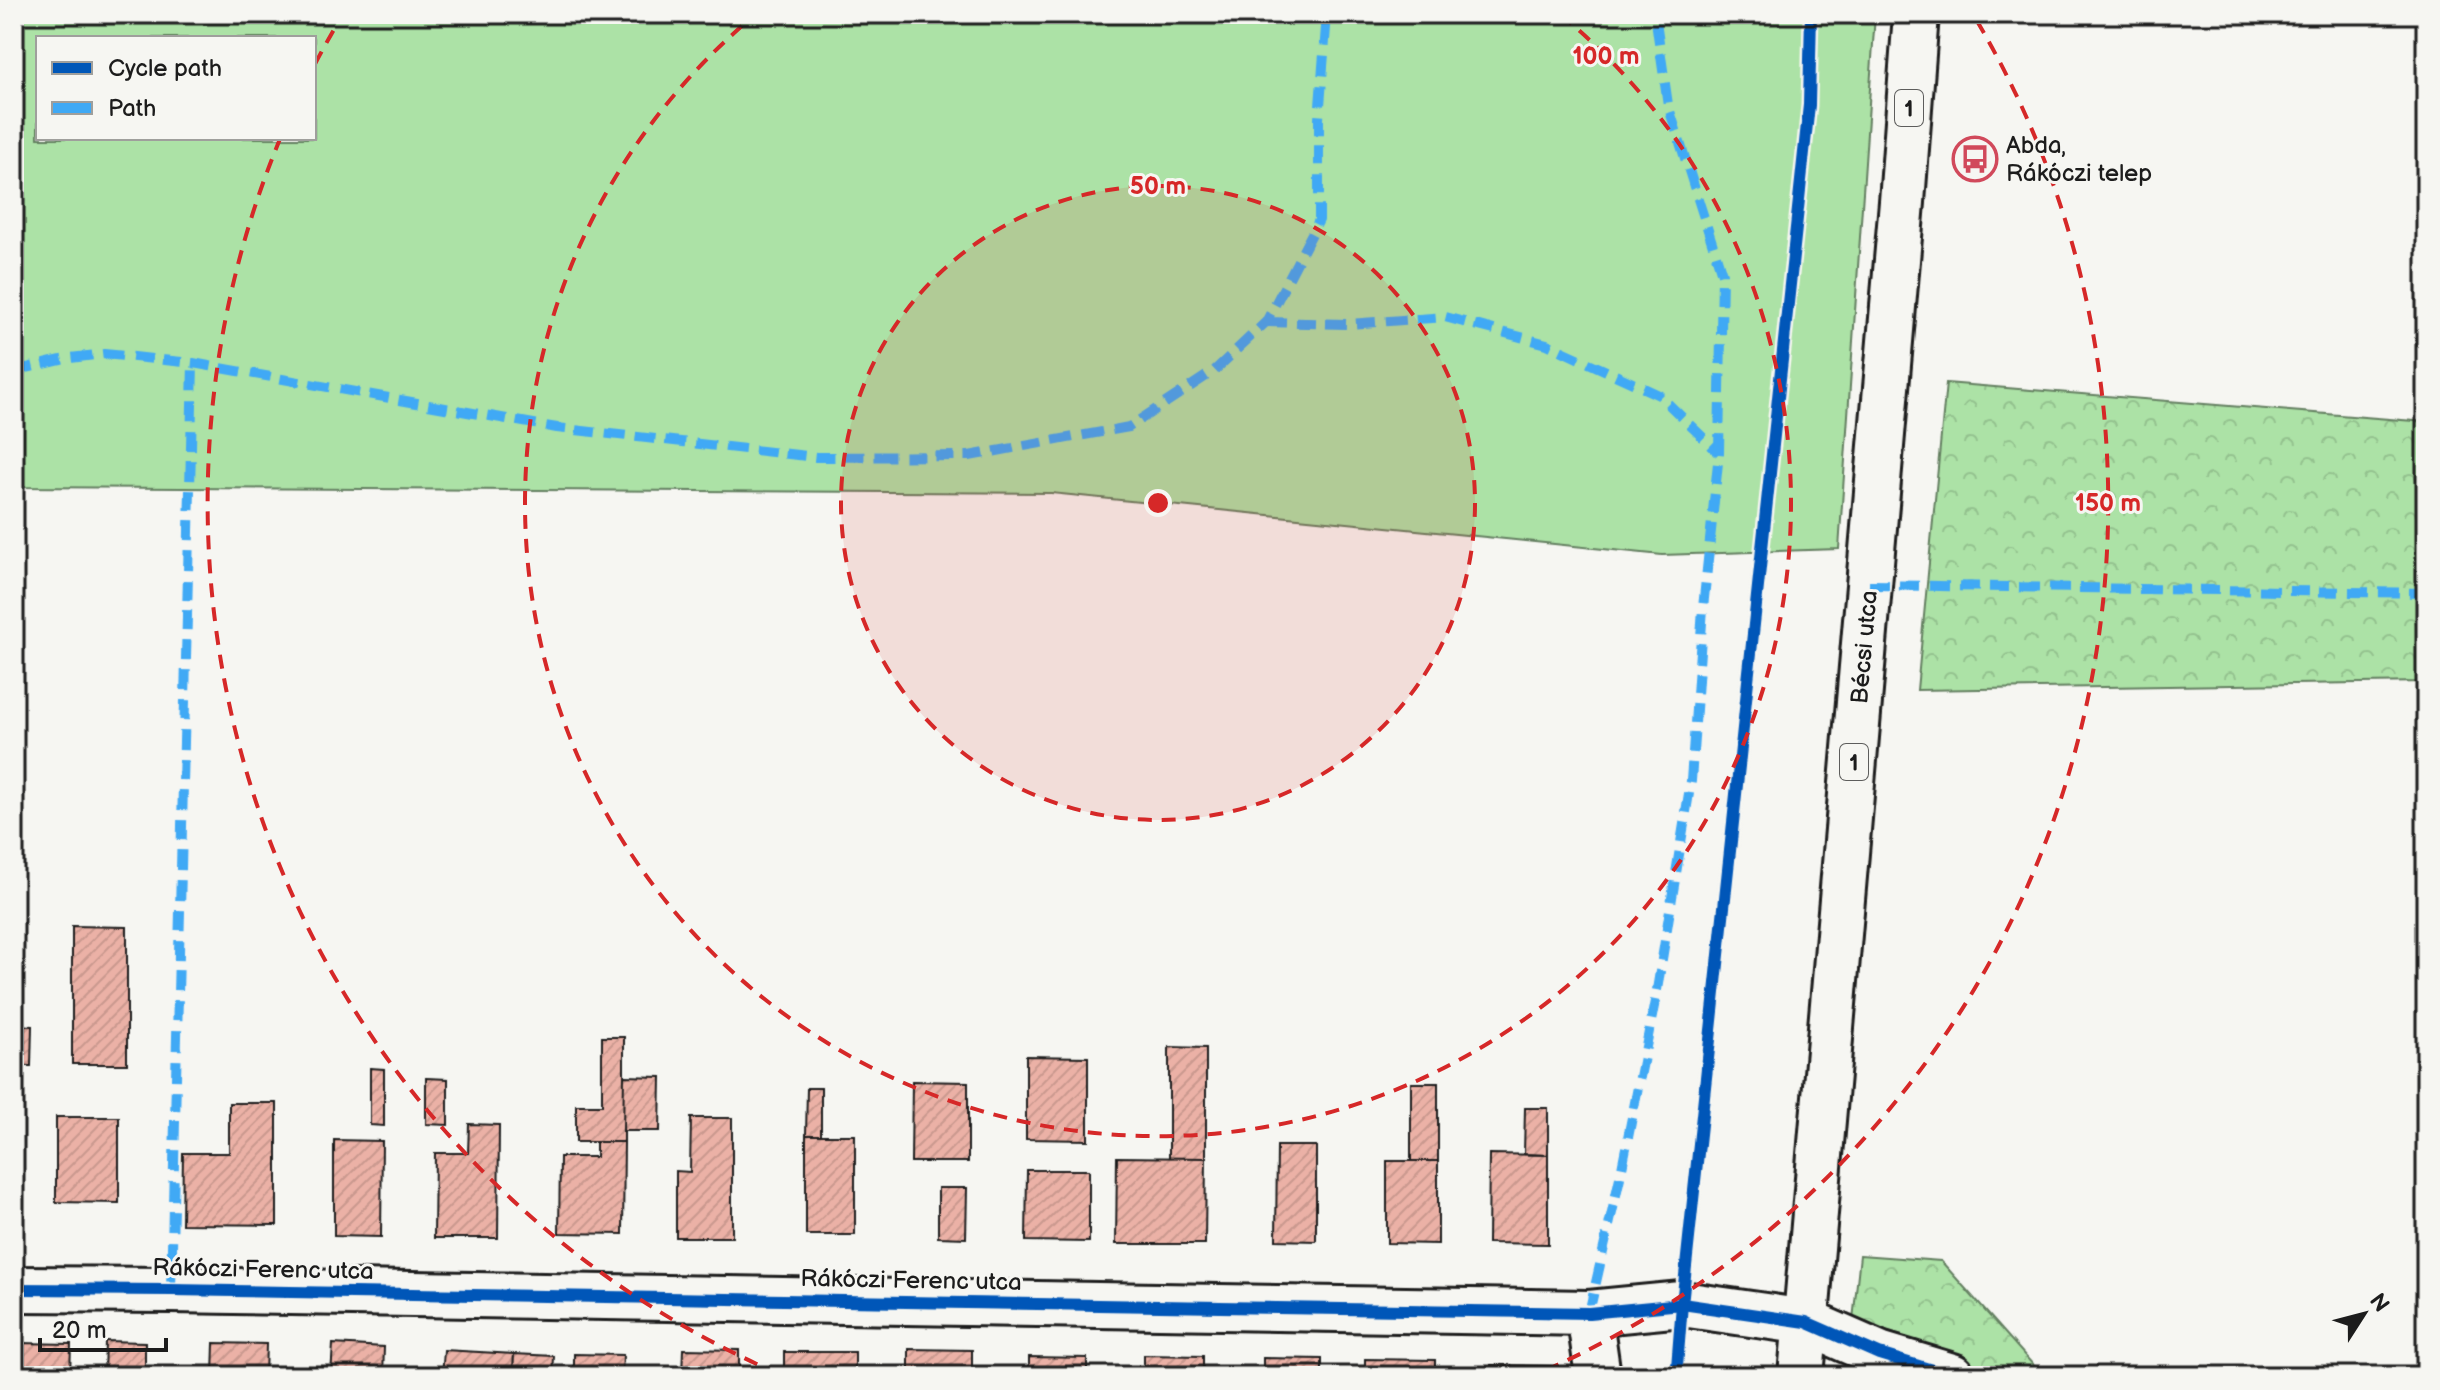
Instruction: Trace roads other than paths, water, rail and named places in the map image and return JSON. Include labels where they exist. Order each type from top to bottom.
[{"type":"street","name":"Bécsi utca","points":[[1801,1376],[1916,14]]},
{"type":"street","name":"Rákóczi Ferenc utca","points":[[14,1289],[1589,1313],[1682,1304],[1806,1322],[1879,1354],[1952,1376]]},
{"type":"street","points":[[1589,1313],[1598,1376]]},
{"type":"place","name":"Abda, Rákóczi telep","points":[[1975,159]]}]
